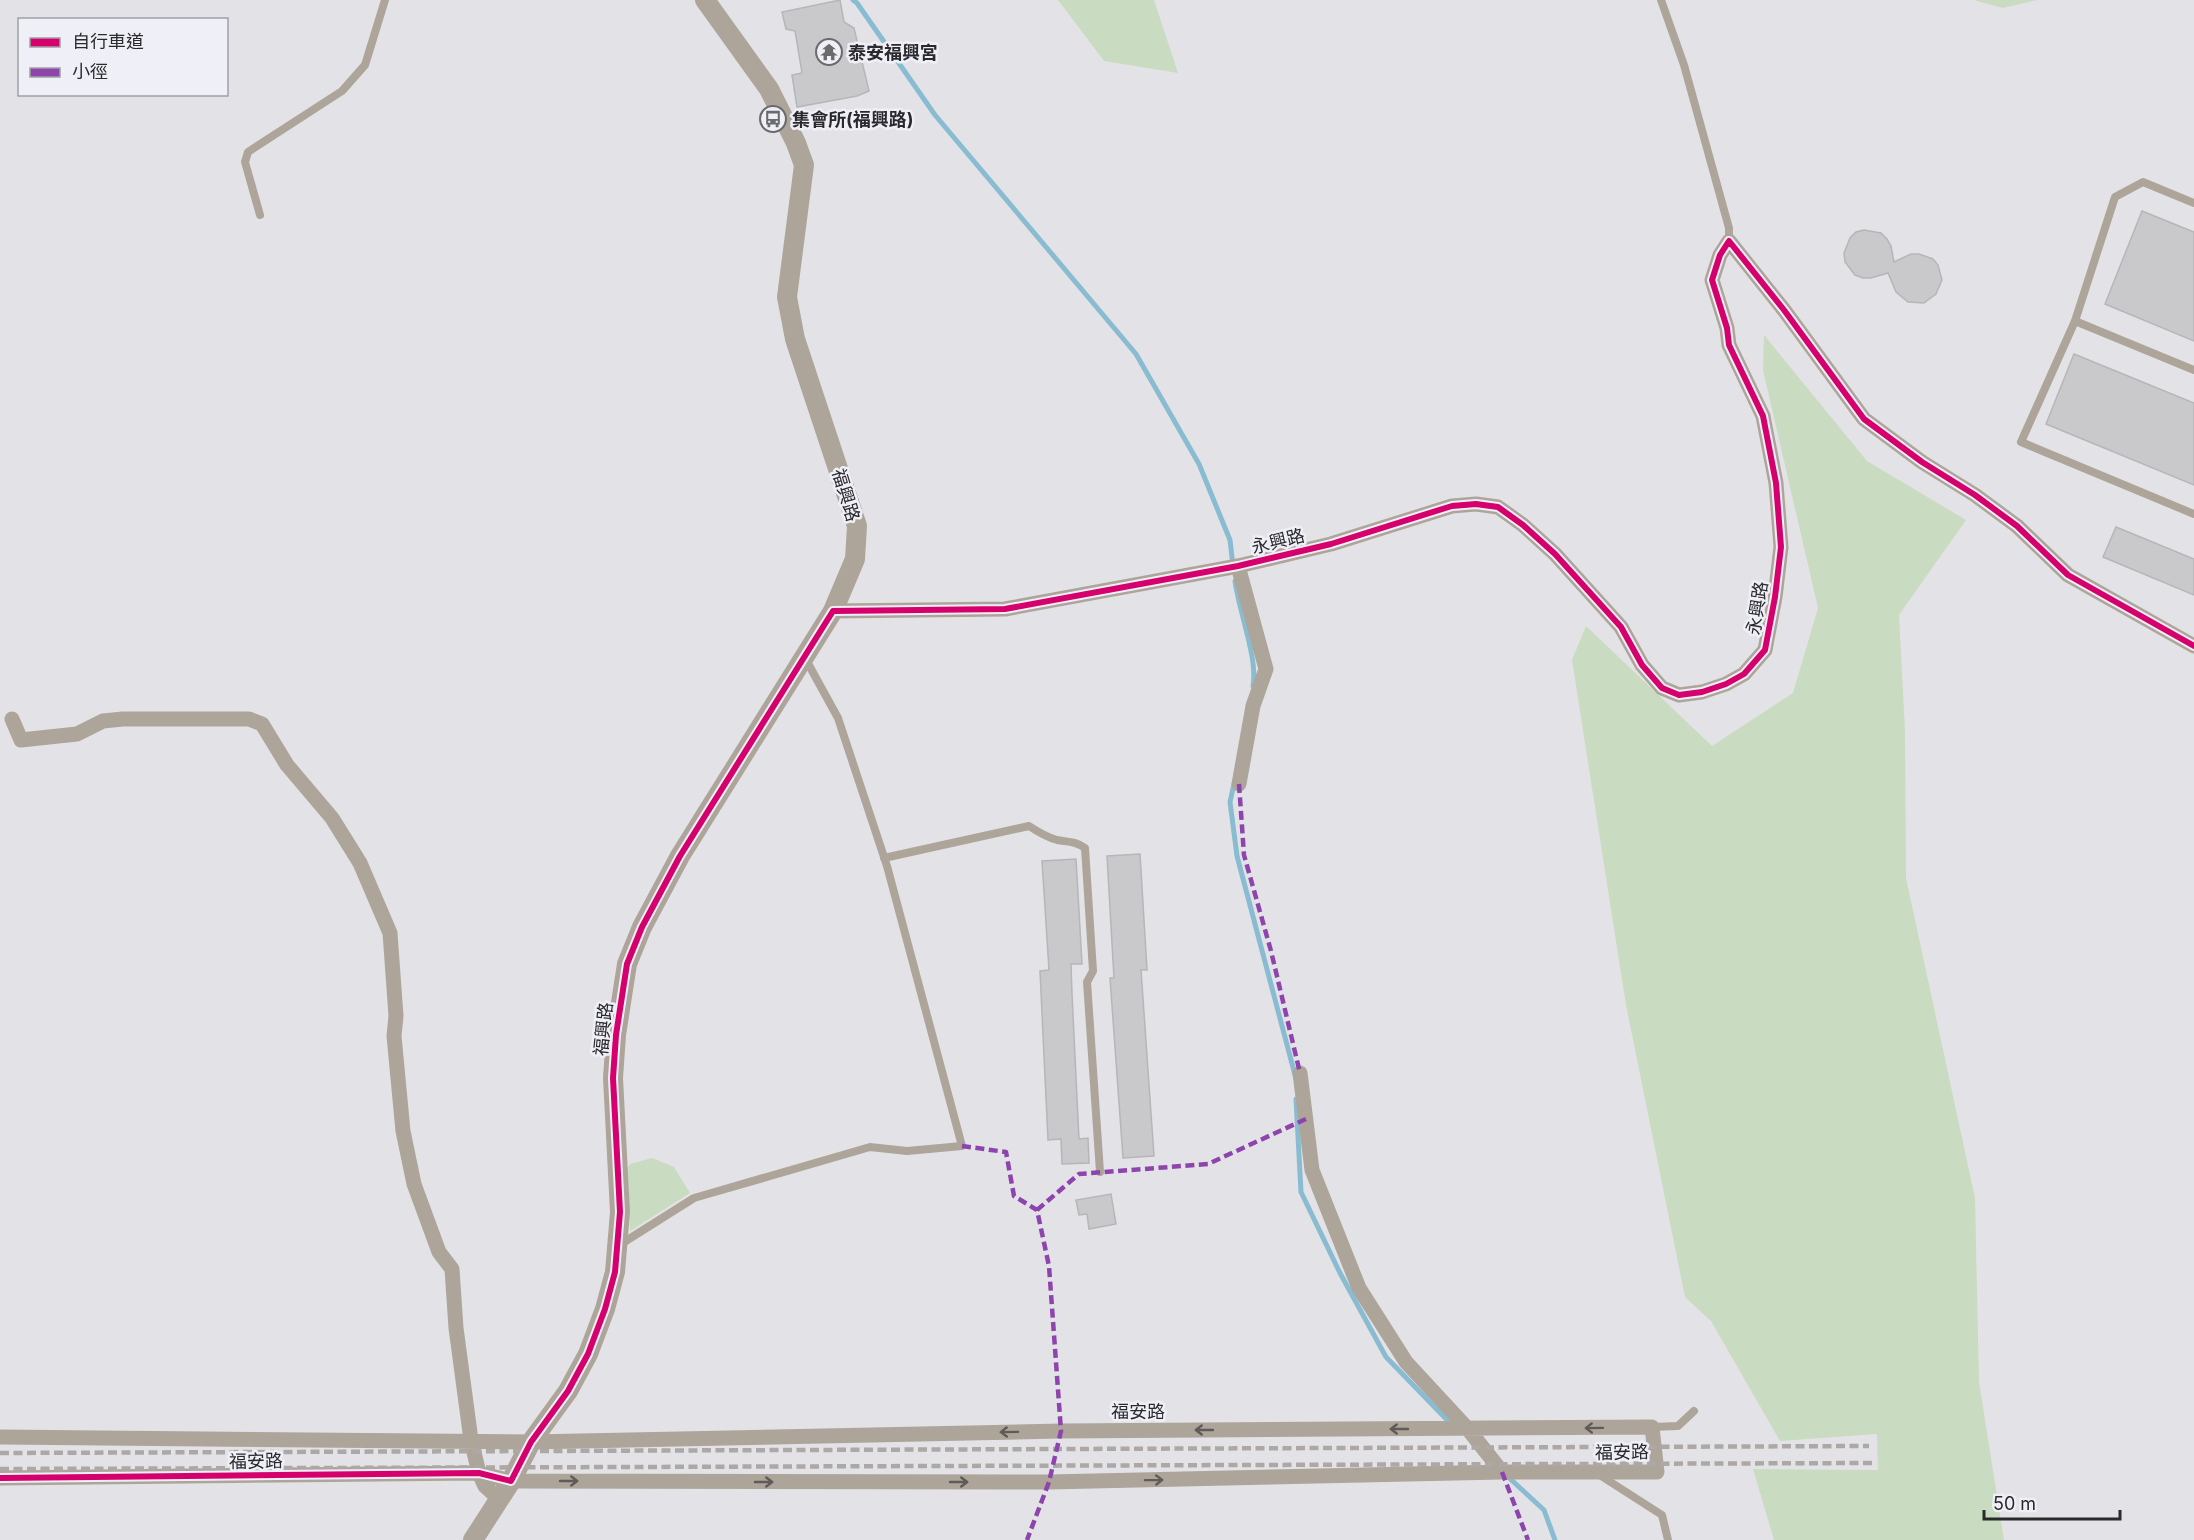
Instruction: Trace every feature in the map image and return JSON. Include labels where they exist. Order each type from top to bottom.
[{"type":"street","name":"福興路","points":[[473,1540],[511,1481],[531,1442],[568,1390],[588,1354],[605,1309],[615,1272],[620,1212],[614,1078],[616,1035],[627,964],[642,927],[680,856],[833,611],[855,559],[857,526],[795,339],[787,297],[804,165],[796,143],[769,89],[705,0]]},
{"type":"street","name":"永興路","points":[[833,611],[1005,609],[1238,566],[1331,544],[1452,506],[1476,504],[1498,507],[1523,525],[1555,554],[1621,627],[1642,665],[1662,688],[1679,694],[1702,692],[1726,684],[1744,674],[1765,650],[1775,597],[1780,547],[1776,483],[1763,416],[1730,345],[1725,320],[1712,280],[1720,255],[1729,241]]},
{"type":"street","points":[[1729,241],[1784,310],[1864,419],[2017,526],[2068,575],[2194,646]]},
{"type":"street","points":[[1238,566],[1266,669],[1253,706],[1239,784]]},
{"type":"street","points":[[12,719],[21,740],[76,734],[103,721],[249,719],[262,724],[287,765],[338,827],[360,863],[390,933],[396,1016],[394,1036],[404,1131],[414,1184],[439,1252],[452,1269],[456,1328],[471,1440],[479,1473],[485,1486],[499,1499]]},
{"type":"street","points":[[1300,1073],[1312,1170],[1359,1288],[1406,1362],[1467,1429],[1502,1472]]},
{"type":"street","name":"福安路","points":[[0,1437],[531,1442],[1061,1431],[1652,1427],[1657,1472],[1502,1472],[1049,1482],[511,1481],[479,1473],[0,1478]]},
{"type":"lane","points":[[260,215],[245,162],[248,152],[342,91],[365,65],[385,0]]},
{"type":"lane","points":[[1661,0],[1684,66],[1729,228],[1729,241]]},
{"type":"lane","points":[[2194,203],[2143,182],[2115,197],[2075,321],[2021,442],[2194,514]]},
{"type":"lane","points":[[2075,321],[2194,370]]},
{"type":"lane","points":[[617,1246],[694,1198],[870,1147],[907,1151],[962,1146],[884,858],[838,718],[805,657]]},
{"type":"lane","points":[[884,858],[1029,826],[1043,835],[1079,843],[1085,848],[1093,971],[1087,981],[1100,1172]]},
{"type":"lane","points":[[1652,1427],[1678,1426],[1694,1411]]},
{"type":"lane","points":[[1594,1472],[1662,1515],[1668,1540]]},
{"type":"green space","points":[[1058,0],[1154,0],[1178,73],[1104,61]]},
{"type":"green space","points":[[1974,0],[2037,0],[2003,8]]},
{"type":"green space","points":[[1764,335],[1867,461],[1966,520],[1899,615],[1905,731],[1906,878],[1975,1198],[1979,1382],[2004,1540],[1774,1540],[1753,1469],[1878,1470],[1877,1434],[1780,1441],[1711,1321],[1685,1297],[1626,1005],[1572,660],[1586,626],[1712,746],[1793,693],[1818,608],[1763,370]]},
{"type":"green space","points":[[652,1158],[674,1167],[690,1193],[630,1231],[628,1168],[630,1164]]},
{"type":"building","name":"泰安福興宮","points":[[840,0],[844,22],[854,28],[869,91],[857,96],[797,107],[792,75],[802,73],[795,31],[786,29],[782,12]]},
{"type":"building","points":[[2142,211],[2194,232],[2194,341],[2105,304]]},
{"type":"building","points":[[1864,230],[1881,233],[1887,239],[1894,262],[1911,254],[1933,259],[1938,265],[1942,280],[1936,294],[1924,303],[1908,302],[1896,292],[1888,273],[1871,278],[1855,275],[1845,262],[1844,253],[1850,238],[1856,232]]},
{"type":"building","points":[[2074,354],[2194,403],[2194,485],[2046,424]]},
{"type":"building","points":[[2116,527],[2194,559],[2194,595],[2103,557]]},
{"type":"building","points":[[1140,854],[1147,970],[1141,970],[1154,1156],[1123,1158],[1110,978],[1114,978],[1107,856]]},
{"type":"building","points":[[1076,859],[1082,964],[1071,964],[1072,994],[1079,1139],[1088,1138],[1089,1163],[1062,1164],[1061,1139],[1048,1140],[1040,971],[1049,970],[1042,861]]},
{"type":"building","points":[[1111,1194],[1116,1224],[1089,1229],[1087,1214],[1079,1215],[1076,1200]]},
{"type":"waterway","points":[[853,0],[935,115],[1136,354],[1199,464],[1230,540],[1233,566]]},
{"type":"waterway","points":[[1235,581],[1251,649],[1253,686]]},
{"type":"waterway","points":[[1234,784],[1230,802],[1237,856],[1295,1075]]},
{"type":"waterway","points":[[1296,1099],[1301,1192],[1340,1273],[1386,1357],[1451,1424]]},
{"type":"waterway","points":[[1506,1475],[1544,1510],[1555,1540]]},
{"type":"railway","points":[[0,1453],[1869,1446]]},
{"type":"railway","points":[[0,1469],[1872,1463]]},
{"type":"marked path","points":[[1239,784],[1244,855],[1271,951],[1300,1073]]},
{"type":"marked path","points":[[1037,1210],[1079,1174],[1208,1164],[1306,1119]]},
{"type":"marked path","points":[[962,1146],[1006,1152],[1014,1196],[1037,1210],[1049,1266],[1061,1431],[1049,1482],[1027,1540]]},
{"type":"marked path","points":[[1502,1472],[1528,1540]]},
{"type":"cycle path","points":[[0,1478],[479,1473],[511,1481],[531,1442],[568,1391],[588,1354],[605,1309],[615,1272],[620,1212],[613,1078],[616,1035],[627,964],[642,927],[680,856],[833,611],[1005,609],[1238,566],[1331,544],[1452,506],[1476,504],[1498,507],[1523,525],[1555,554],[1621,627],[1642,665],[1662,688],[1679,695],[1702,692],[1726,684],[1744,674],[1765,650],[1781,547],[1776,483],[1763,416],[1729,345],[1727,328],[1712,280],[1720,255],[1729,241],[1784,310],[1864,419],[1922,462],[1975,495],[2017,526],[2068,575],[2194,646]]},
{"type":"place","name":"泰安福興宮","points":[[829,52]]},
{"type":"place","name":"集會所(福興路)","points":[[773,119]]}]
